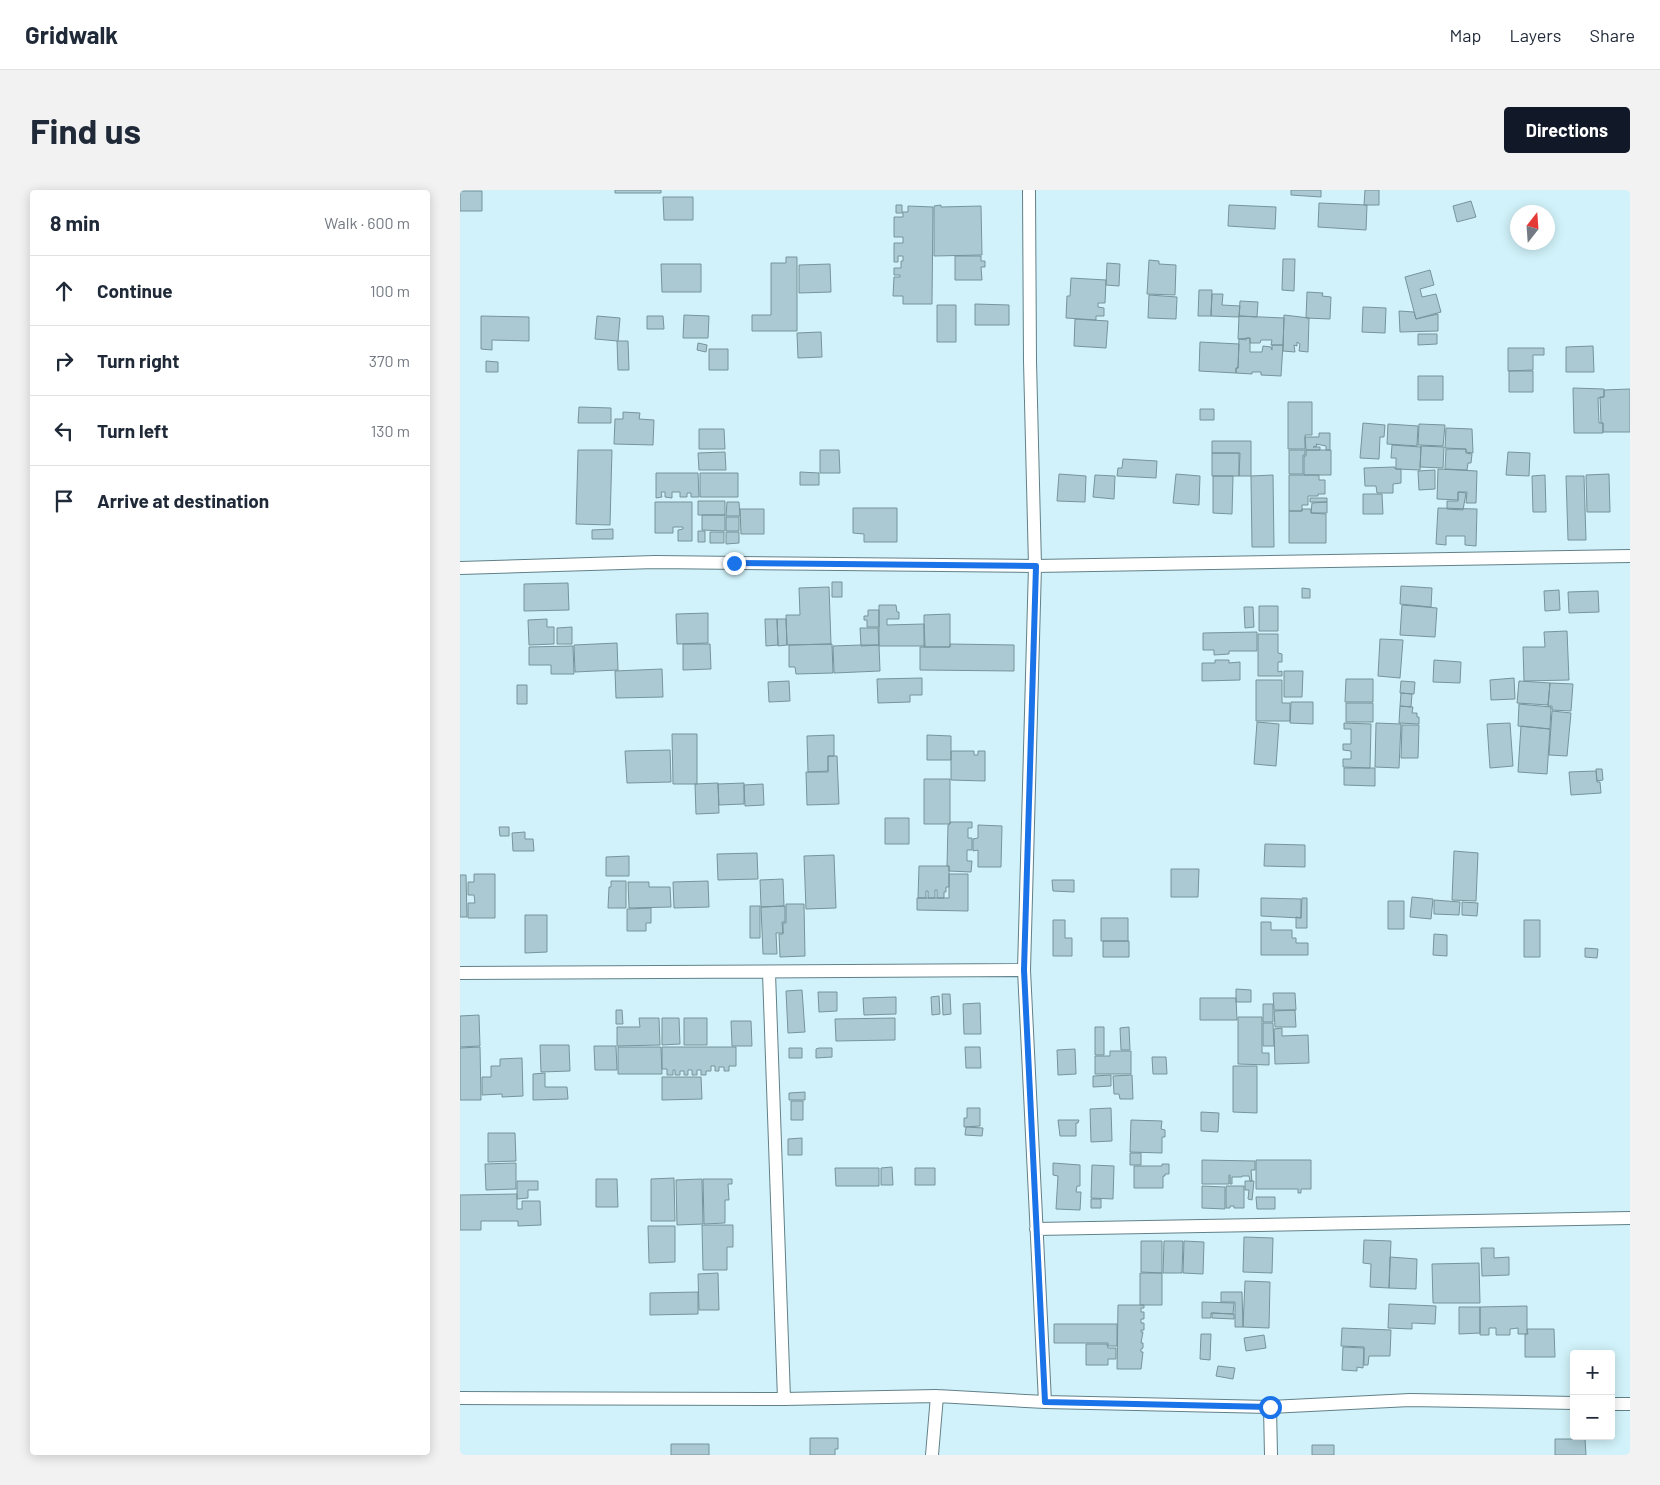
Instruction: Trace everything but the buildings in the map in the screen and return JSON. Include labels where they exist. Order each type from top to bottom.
[{"type":"street","points":[[1029,190],[1030,361],[1036,566],[1024,970],[1045,1402]]},
{"type":"street","points":[[460,568],[655,562],[1036,566],[1630,556]]},
{"type":"street","points":[[460,973],[1024,970]]},
{"type":"street","points":[[768,972],[784,1399]]},
{"type":"street","points":[[1036,1229],[1630,1218]]},
{"type":"street","points":[[932,1455],[937,1396]]},
{"type":"street","points":[[460,1398],[784,1399],[937,1396],[1045,1402],[1270,1407],[1410,1400],[1570,1403]]},
{"type":"street","points":[[1615,1404],[1630,1404]]},
{"type":"street","points":[[1270,1407],[1271,1455]]},
{"type":"route","points":[[734,563],[1036,566],[1024,970],[1045,1402],[1270,1407]]}]
